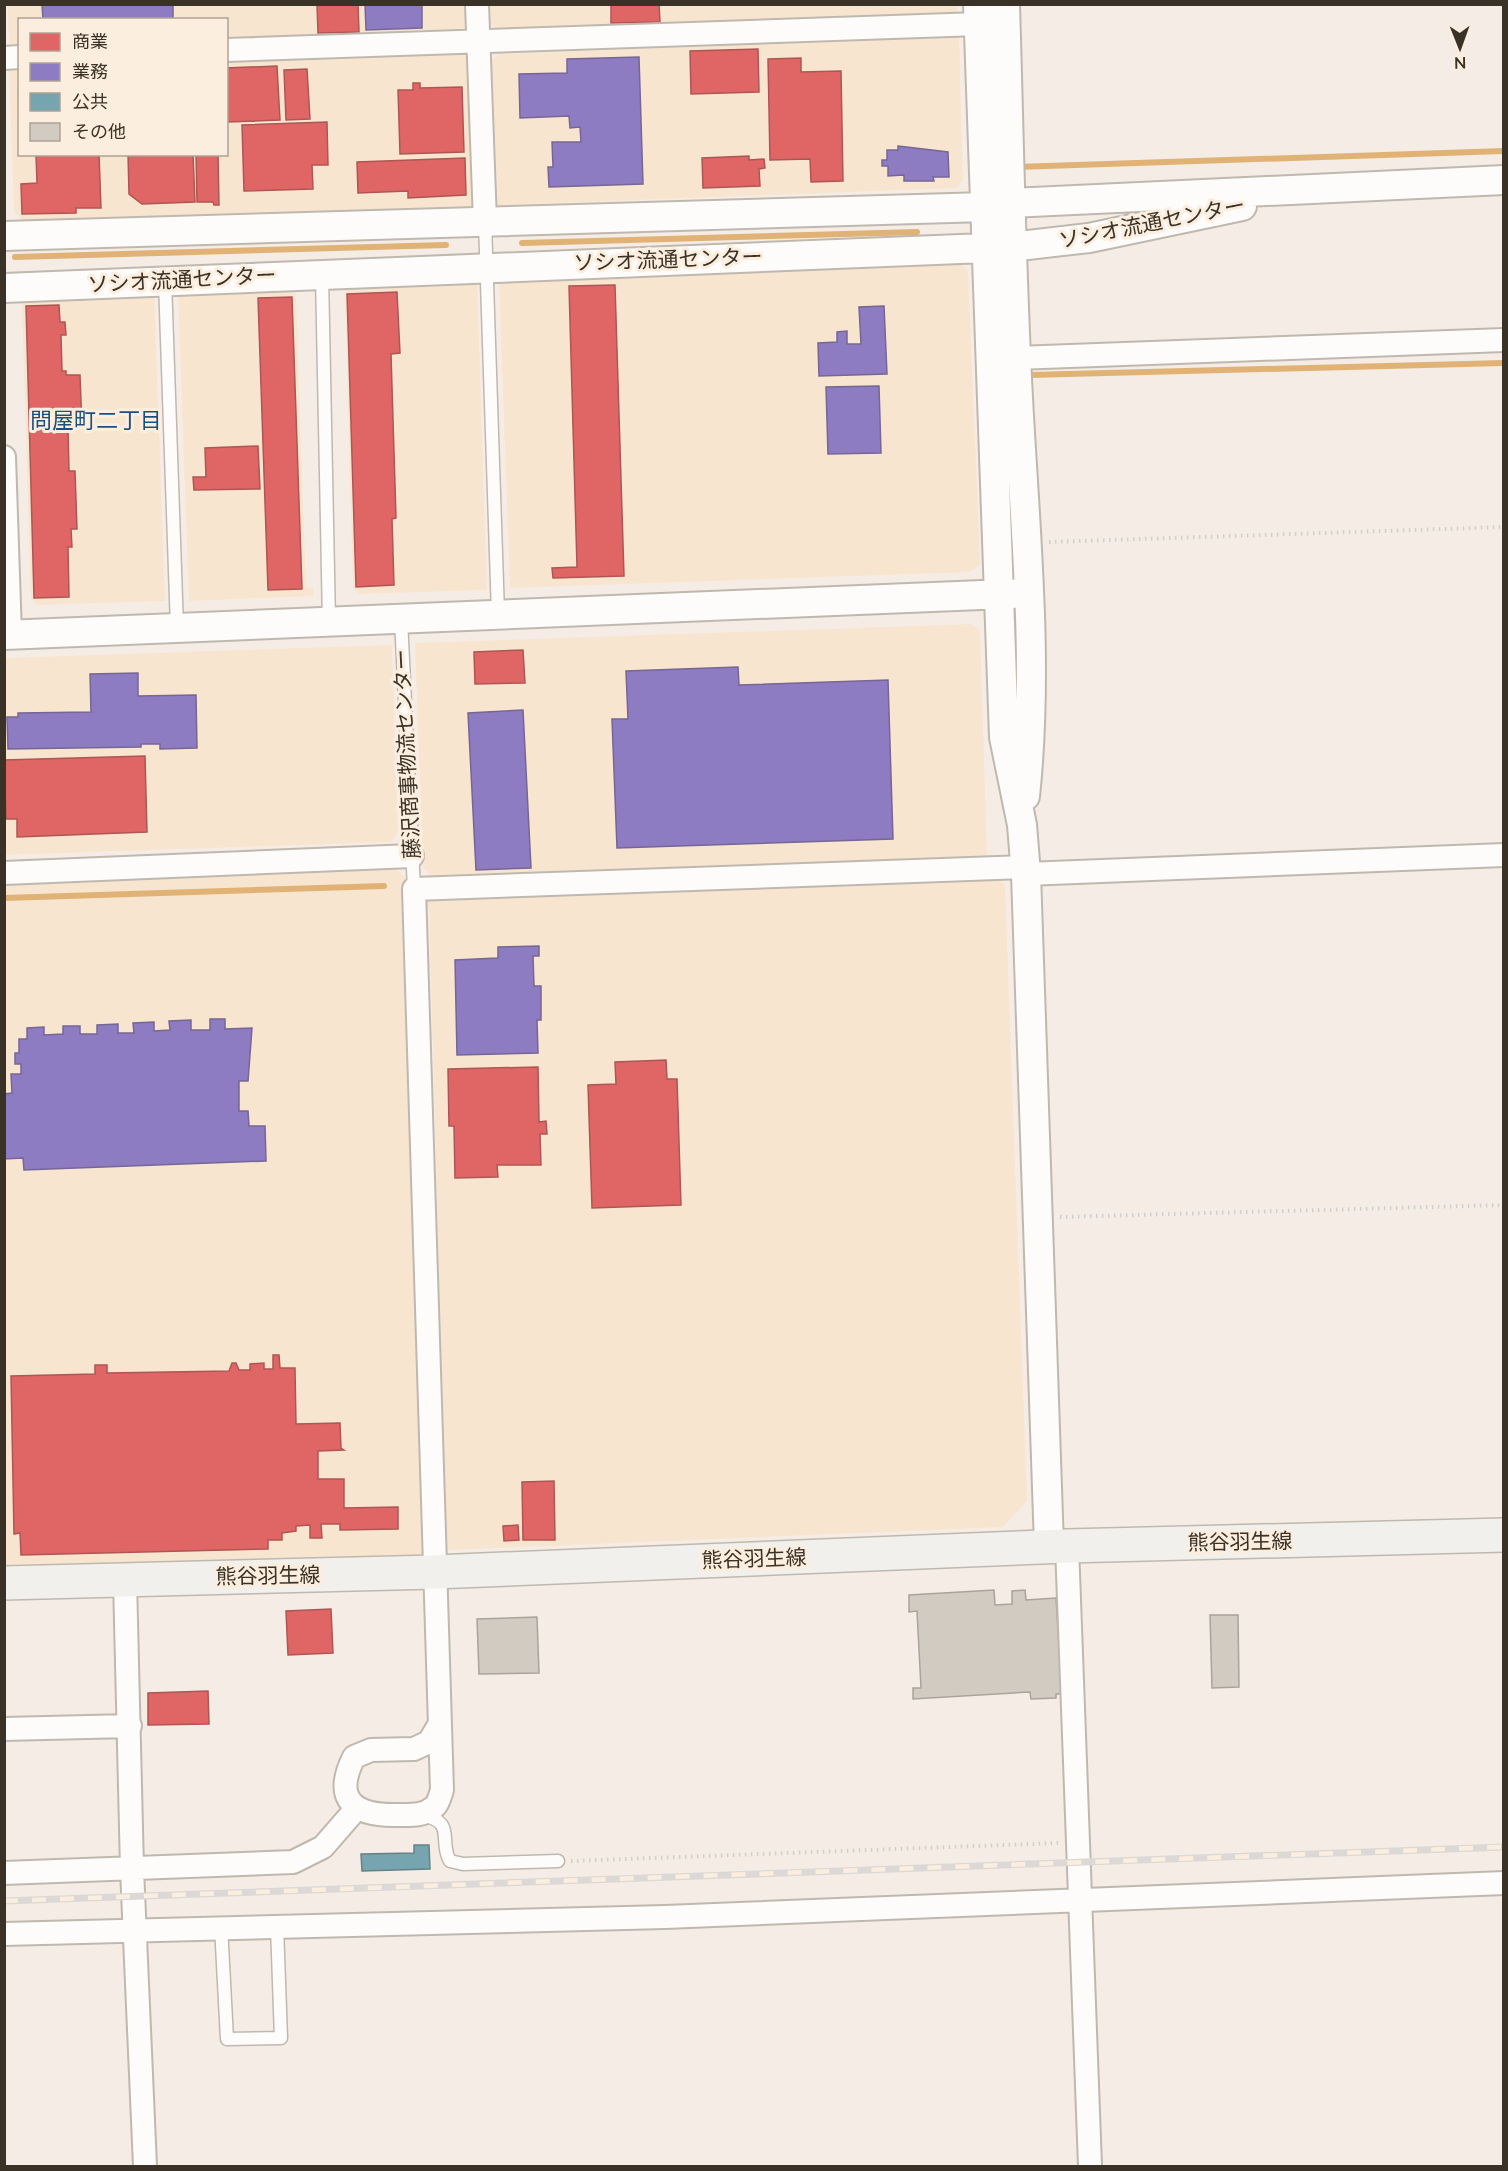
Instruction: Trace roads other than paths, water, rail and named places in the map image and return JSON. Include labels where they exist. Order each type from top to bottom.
[{"type":"main road","name":"熊谷羽生線","points":[[4,1583],[434,1572],[1058,1546],[1503,1535]]},
{"type":"street","points":[[477,4],[485,222]]},
{"type":"street","points":[[1005,4],[998,205],[1004,736],[1022,825],[1026,871],[1038,1218],[1078,1842],[1090,2166]]},
{"type":"street","points":[[228,50],[479,42],[979,14],[998,205]]},
{"type":"street","points":[[4,236],[998,205],[1503,180]]},
{"type":"street","name":"ソシオ流通センター","points":[[4,288],[998,247],[1089,238],[1326,188]]},
{"type":"street","points":[[998,247],[1016,358],[1029,592],[1031,743],[1022,825]]},
{"type":"street","points":[[1016,358],[1503,340]]},
{"type":"street","points":[[4,456],[7,635],[1029,592]]},
{"type":"street","points":[[439,1725],[429,1742],[414,1749],[371,1750],[354,1757],[346,1773],[346,1792],[356,1809],[372,1816],[420,1815],[436,1806],[442,1790],[414,889],[1503,855]]},
{"type":"street","points":[[4,873],[412,856]]},
{"type":"street","points":[[125,1580],[132,1869],[144,2166]]},
{"type":"street","points":[[4,1729],[130,1726]]},
{"type":"street","points":[[4,1873],[293,1862],[322,1847],[356,1809]]},
{"type":"street","points":[[4,1934],[221,1926],[665,1917],[1503,1882]]},
{"type":"lane","points":[[485,222],[498,614]]},
{"type":"lane","points":[[322,274],[329,622]]},
{"type":"lane","points":[[165,281],[177,628]]},
{"type":"lane","name":"藤沢商事物流センター","points":[[401,619],[414,889]]},
{"type":"lane","points":[[420,1815],[433,1817],[441,1823],[446,1832],[447,1855],[450,1861],[463,1864],[558,1862]]},
{"type":"lane","points":[[221,1926],[227,2040],[281,2038],[277,1926]]},
{"type":"waterway","points":[[1015,167],[1504,151]]},
{"type":"waterway","points":[[522,243],[917,232]]},
{"type":"waterway","points":[[15,257],[446,245]]},
{"type":"waterway","points":[[1029,375],[1504,363]]},
{"type":"waterway","points":[[4,898],[384,886]]},
{"type":"railway","points":[[4,1901],[1504,1847]]},
{"type":"district","name":"問屋町二丁目","points":[[96,420]]}]
